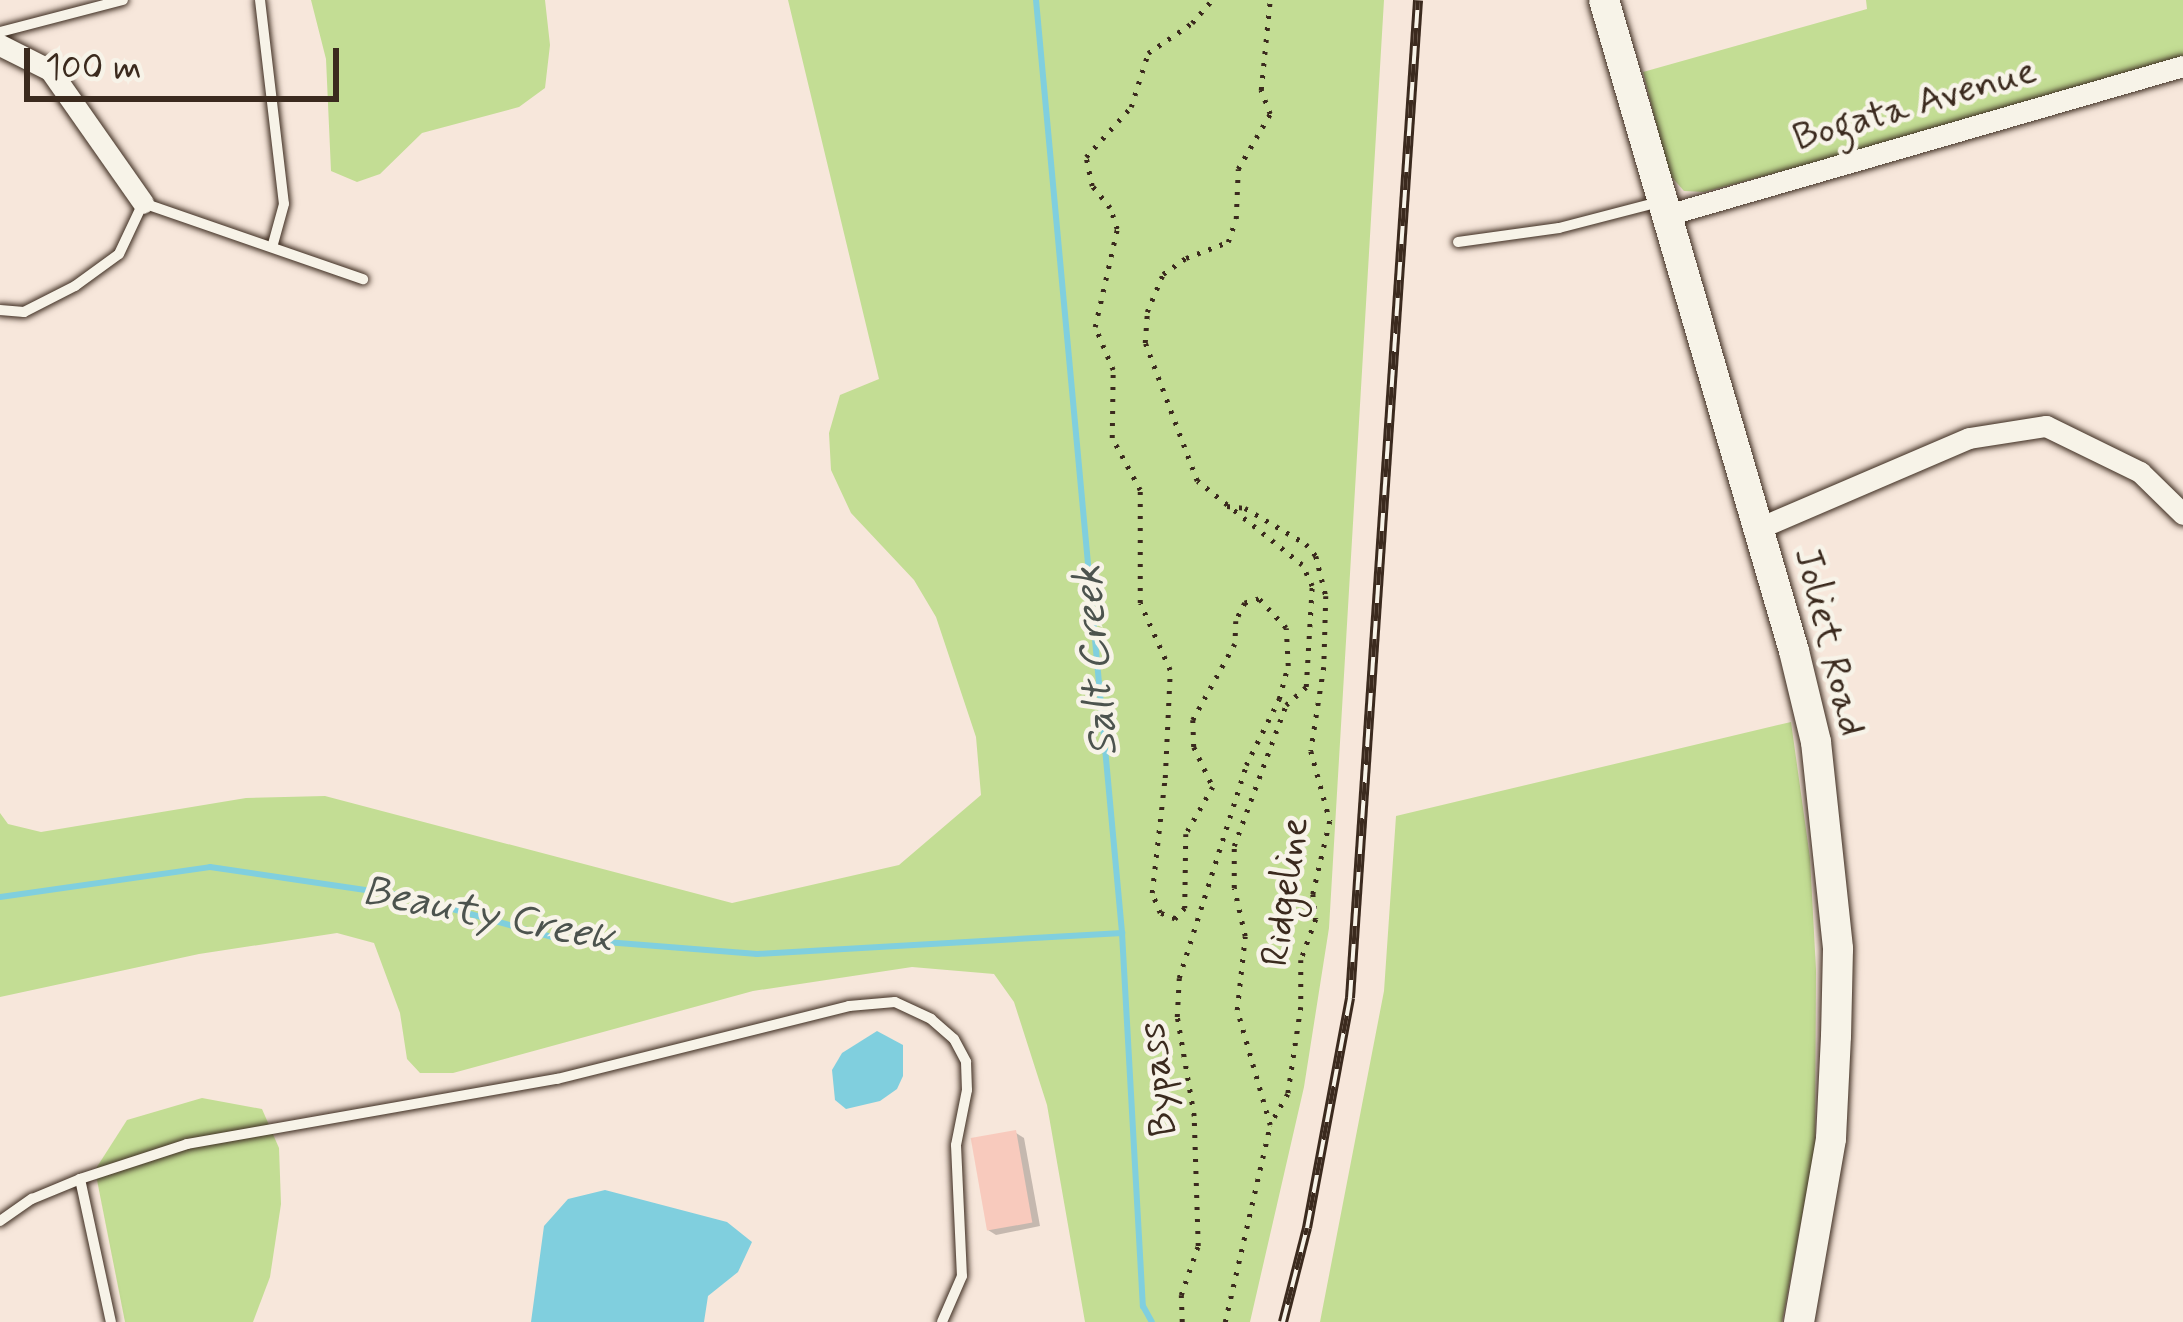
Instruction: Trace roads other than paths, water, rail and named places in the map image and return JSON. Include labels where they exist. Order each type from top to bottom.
[{"type":"main road","name":"Joliet Road","points":[[1604,0],[1759,528],[1816,742],[1838,949],[1831,1139],[1799,1322]]},
{"type":"street","points":[[0,45],[50,70],[143,203]]},
{"type":"street","name":"Bogata Avenue","points":[[1665,208],[2183,66]]},
{"type":"street","points":[[1759,528],[1969,438],[2046,426],[2140,472],[2183,514]]},
{"type":"lane","points":[[0,32],[123,0]]},
{"type":"lane","points":[[260,0],[284,204],[273,244]]},
{"type":"lane","points":[[0,310],[24,312],[75,286],[119,254],[143,203],[215,232],[273,244],[363,279]]},
{"type":"lane","points":[[1458,242],[1665,208]]},
{"type":"lane","points":[[0,1221],[32,1199],[80,1179],[187,1144],[557,1079],[850,1006],[895,1002],[931,1019],[954,1039],[966,1062],[967,1090],[956,1145],[962,1276],[941,1322]]},
{"type":"lane","points":[[80,1179],[111,1322]]},
{"type":"water","points":[[877,1031],[903,1045],[903,1076],[897,1089],[880,1101],[846,1109],[835,1100],[832,1070],[842,1053]]},
{"type":"water","points":[[605,1190],[727,1222],[752,1242],[738,1272],[708,1296],[704,1322],[531,1322],[544,1226],[568,1199]]},
{"type":"waterway","name":"Salt Creek","points":[[1036,0],[1122,933],[1143,1306],[1152,1322]]},
{"type":"waterway","name":"Beauty Creek","points":[[0,897],[210,867],[406,896],[555,938],[757,954],[1122,933]]},
{"type":"railway","points":[[1283,1322],[1307,1228],[1350,998],[1418,0]]}]
